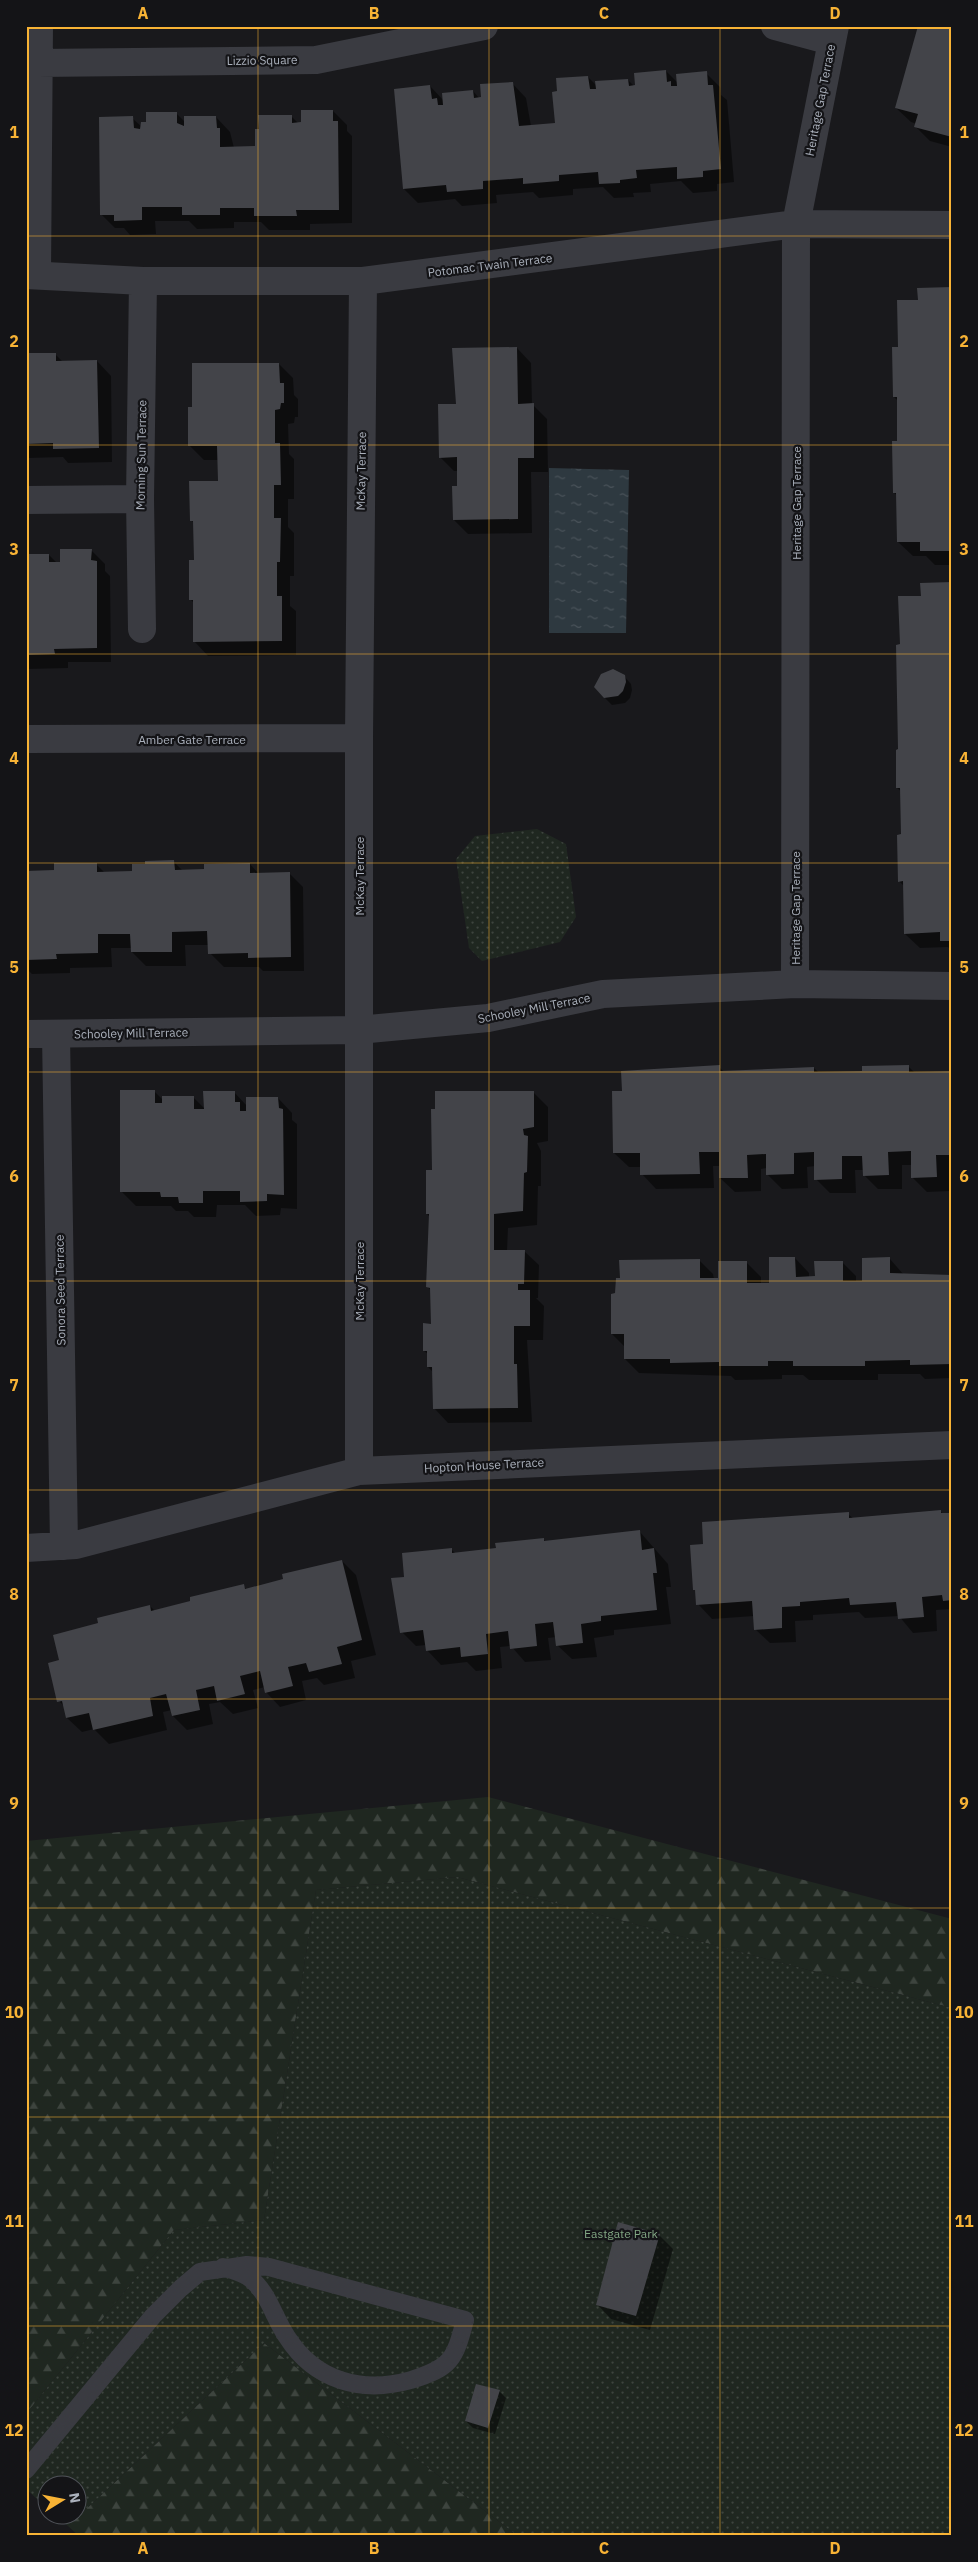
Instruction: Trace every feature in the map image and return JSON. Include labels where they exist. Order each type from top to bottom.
[{"type":"street","points":[[31,274],[39,26]]},
{"type":"street","name":"Lizzio Square","points":[[37,63],[316,60],[484,26]]},
{"type":"street","points":[[775,26],[833,34]]},
{"type":"street","name":"Heritage Gap Terrace","points":[[795,984],[796,224],[833,34]]},
{"type":"street","name":"Potomac Twain Terrace","points":[[31,274],[143,281],[363,281],[796,224],[952,225]]},
{"type":"street","name":"Morning Sun Terrace","points":[[142,629],[140,499],[143,281]]},
{"type":"street","name":"McKay Terrace","points":[[359,1471],[358,1030],[363,281]]},
{"type":"street","points":[[26,500],[140,499]]},
{"type":"street","name":"Amber Gate Terrace","points":[[26,740],[359,738]]},
{"type":"street","name":"Schooley Mill Terrace","points":[[26,1034],[358,1030],[488,1018],[603,994],[795,984],[952,986]]},
{"type":"street","name":"Sonora Seed Terrace","points":[[56,1034],[64,1546]]},
{"type":"street","name":"Hopton House Terrace","points":[[26,1548],[76,1545],[359,1471],[952,1444]]},
{"type":"lane","points":[[26,2470],[153,2316],[200,2272],[223,2267],[247,2265],[269,2267],[465,2320],[458,2349],[448,2364],[410,2380],[385,2385],[357,2386],[341,2381],[324,2373],[307,2360],[294,2346],[276,2318],[270,2302],[250,2277],[223,2267]]},
{"type":"green space","points":[[537,829],[566,844],[576,917],[560,942],[482,961],[469,948],[456,859],[475,836]]},
{"type":"green space","points":[[488,1797],[952,1919],[952,2008],[457,1877],[316,1890],[264,2220],[174,2230],[26,2414],[26,1841]]},
{"type":"green space","name":"Eastgate Park","points":[[457,1877],[952,2008],[952,2536],[518,2536],[264,2343],[88,2507],[88,2474],[38,2474],[38,2500],[26,2489],[26,2414],[174,2230],[264,2220],[316,1890]]},
{"type":"green space","points":[[264,2343],[518,2536],[79,2536],[68,2526],[70,2524],[88,2524],[88,2507]]},
{"type":"water","points":[[549,468],[629,470],[626,633],[549,633]]},
{"type":"building","points":[[918,26],[952,26],[952,137],[914,127],[918,114],[895,108]]},
{"type":"building","points":[[666,70],[667,82],[671,81],[671,86],[677,86],[676,74],[707,71],[708,85],[713,85],[721,169],[703,171],[703,177],[677,179],[677,167],[636,170],[637,178],[620,180],[620,183],[599,184],[598,172],[559,175],[559,181],[523,184],[523,178],[483,181],[483,189],[447,192],[446,185],[403,189],[394,89],[430,85],[432,99],[437,98],[438,105],[443,105],[442,93],[473,90],[474,98],[481,97],[480,84],[513,82],[519,126],[555,123],[552,92],[557,91],[556,78],[588,76],[590,89],[596,89],[595,81],[628,79],[629,86],[635,85],[634,73]]},
{"type":"building","points":[[301,110],[333,110],[333,121],[338,121],[339,210],[296,210],[297,216],[254,216],[254,208],[220,208],[220,215],[182,215],[182,207],[142,207],[142,220],[114,221],[114,215],[100,215],[99,117],[133,116],[134,128],[140,129],[141,122],[146,122],[146,112],[177,112],[177,123],[184,126],[184,116],[216,116],[217,128],[220,128],[220,147],[255,146],[255,129],[259,129],[258,115],[292,115],[292,123],[301,122]]},
{"type":"building","points":[[952,287],[952,551],[920,551],[920,542],[897,542],[896,493],[893,493],[892,441],[897,441],[897,397],[893,397],[892,347],[898,347],[897,300],[918,300],[917,288]]},
{"type":"building","points":[[517,347],[518,404],[534,403],[534,458],[518,458],[518,519],[453,520],[452,486],[457,486],[457,457],[439,458],[438,404],[456,404],[452,348]]},
{"type":"building","points":[[26,353],[56,353],[56,361],[97,360],[99,448],[53,449],[53,443],[26,444]]},
{"type":"building","points":[[192,363],[279,363],[280,383],[284,383],[284,403],[281,403],[280,409],[275,410],[275,443],[280,443],[281,485],[274,485],[274,518],[281,518],[280,562],[277,562],[277,596],[282,596],[282,641],[193,642],[193,600],[189,600],[189,560],[194,560],[193,521],[190,521],[189,481],[218,481],[217,446],[188,446],[188,407],[192,407]]},
{"type":"building","points":[[60,549],[92,549],[91,560],[97,561],[97,648],[54,649],[55,654],[26,655],[26,554],[49,554],[49,562],[60,562]]},
{"type":"building","points":[[952,582],[952,941],[940,941],[940,932],[904,934],[903,881],[898,882],[897,835],[901,834],[900,788],[896,788],[896,750],[898,749],[896,645],[900,644],[898,596],[921,596],[920,583]]},
{"type":"building","points":[[613,669],[625,675],[626,682],[623,691],[618,696],[604,698],[594,687],[601,674]]},
{"type":"building","points":[[174,860],[175,870],[204,869],[204,864],[250,863],[250,873],[290,872],[291,957],[248,958],[248,953],[208,954],[207,931],[172,932],[172,952],[131,952],[130,934],[98,934],[98,953],[56,954],[57,959],[26,960],[26,871],[54,870],[54,863],[97,863],[97,872],[132,871],[132,864],[145,864],[145,861]]},
{"type":"building","points":[[720,1065],[720,1071],[814,1067],[814,1072],[862,1071],[862,1066],[909,1065],[909,1072],[952,1071],[952,1155],[936,1155],[937,1177],[911,1178],[911,1151],[888,1152],[889,1175],[863,1176],[862,1156],[842,1156],[842,1179],[814,1180],[814,1152],[794,1153],[794,1174],[766,1175],[766,1154],[747,1155],[748,1178],[719,1178],[719,1152],[699,1152],[700,1174],[640,1175],[640,1153],[613,1153],[612,1091],[622,1091],[621,1071]]},
{"type":"building","points":[[120,1090],[155,1090],[155,1103],[162,1103],[162,1096],[194,1096],[194,1109],[204,1109],[203,1091],[235,1091],[235,1102],[240,1102],[240,1111],[246,1111],[246,1097],[278,1097],[279,1108],[283,1109],[284,1195],[267,1194],[267,1201],[240,1202],[240,1191],[203,1191],[203,1203],[179,1203],[178,1197],[161,1197],[160,1192],[120,1192]]},
{"type":"building","points":[[435,1091],[534,1091],[534,1127],[523,1129],[524,1135],[528,1136],[527,1172],[524,1173],[523,1211],[494,1214],[494,1250],[525,1250],[524,1284],[518,1284],[518,1290],[530,1290],[530,1326],[514,1326],[514,1364],[517,1364],[518,1408],[433,1409],[432,1367],[427,1367],[427,1351],[423,1351],[423,1323],[431,1324],[430,1288],[426,1287],[429,1214],[426,1214],[426,1170],[432,1170],[431,1109],[435,1109]]},
{"type":"building","points":[[769,1257],[795,1257],[796,1277],[815,1276],[814,1261],[843,1261],[843,1281],[862,1281],[862,1258],[890,1257],[890,1273],[952,1275],[952,1364],[910,1365],[910,1360],[865,1361],[865,1366],[793,1366],[793,1361],[768,1361],[768,1366],[719,1366],[719,1362],[670,1363],[670,1359],[624,1359],[624,1334],[611,1334],[611,1294],[615,1293],[616,1278],[620,1278],[619,1260],[700,1259],[700,1278],[718,1278],[718,1261],[747,1261],[747,1283],[769,1283]]},
{"type":"building","points":[[941,1510],[941,1513],[952,1513],[952,1600],[943,1601],[942,1595],[922,1597],[924,1617],[898,1619],[896,1602],[850,1605],[849,1598],[800,1602],[800,1606],[782,1607],[782,1628],[754,1630],[752,1601],[696,1605],[690,1545],[703,1544],[702,1522],[849,1512],[849,1518]]},
{"type":"building","points":[[640,1530],[642,1550],[654,1548],[657,1573],[653,1573],[657,1610],[601,1616],[601,1621],[581,1624],[583,1643],[556,1646],[553,1622],[535,1624],[537,1646],[510,1649],[508,1631],[486,1634],[488,1654],[461,1657],[460,1647],[426,1651],[423,1630],[400,1633],[391,1578],[404,1577],[402,1553],[452,1548],[452,1553],[496,1548],[495,1543],[544,1538],[544,1541]]},
{"type":"building","points":[[342,1560],[362,1640],[337,1647],[342,1664],[309,1672],[306,1663],[288,1667],[293,1686],[265,1693],[260,1671],[240,1676],[245,1694],[217,1701],[214,1686],[196,1690],[200,1710],[172,1716],[166,1694],[150,1698],[153,1716],[93,1730],[89,1713],[66,1718],[62,1701],[57,1702],[48,1663],[59,1660],[53,1635],[98,1623],[97,1618],[150,1605],[151,1611],[190,1601],[190,1597],[244,1584],[245,1589],[283,1579],[282,1574]]},
{"type":"building","points":[[618,2222],[660,2234],[636,2316],[596,2305]]},
{"type":"building","points":[[476,2384],[500,2390],[488,2428],[465,2421]]}]
